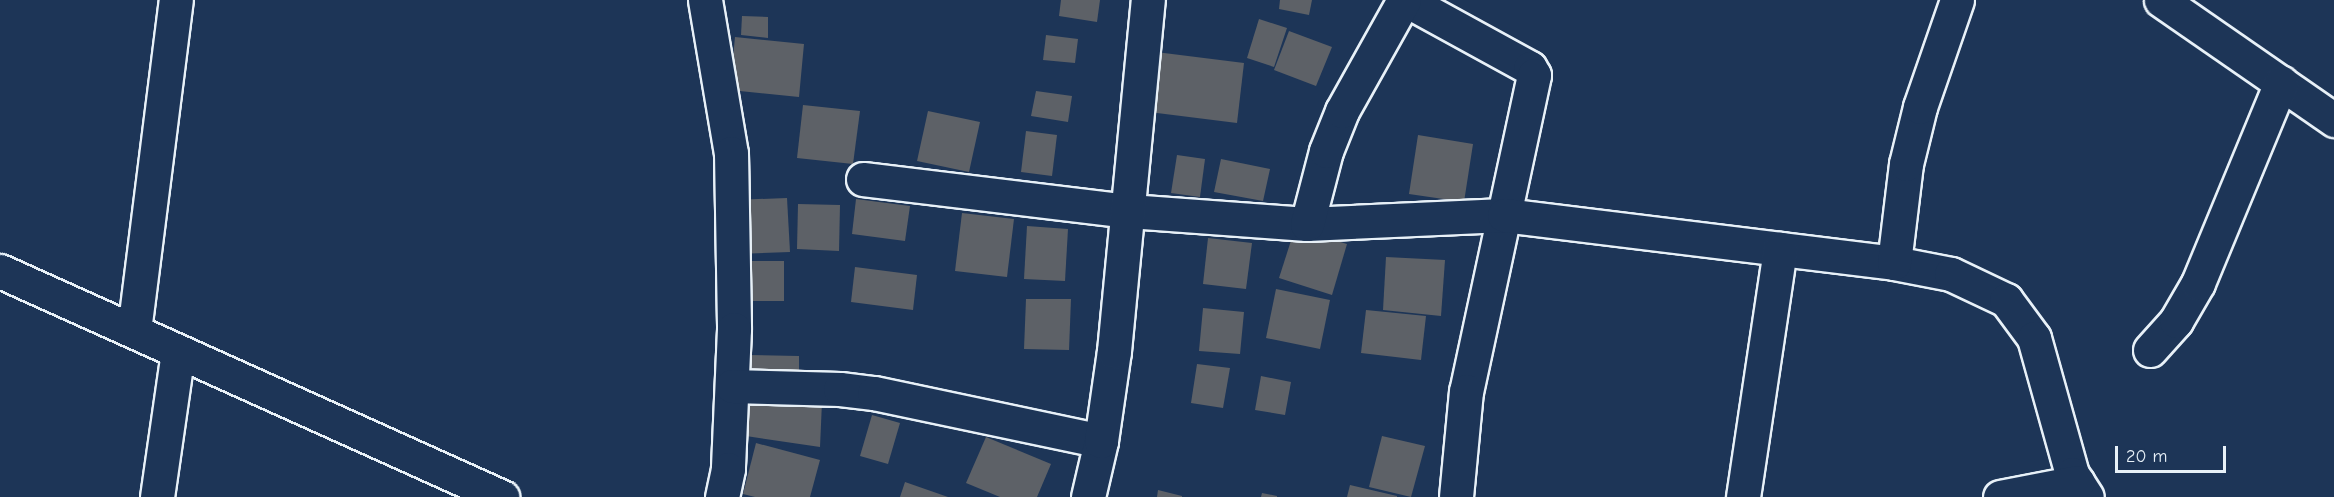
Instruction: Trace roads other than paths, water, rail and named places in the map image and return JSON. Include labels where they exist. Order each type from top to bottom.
[{"type":"street","points":[[134,331],[176,0]]},
{"type":"street","points":[[705,0],[731,153],[734,329],[728,469],[722,497]]},
{"type":"street","points":[[1088,497],[1101,441],[1114,351],[1148,0]]},
{"type":"street","points":[[1307,224],[1326,151],[1342,111],[1405,0],[1530,68],[1534,75],[1467,391],[1456,497]]},
{"type":"street","points":[[1894,263],[1905,164],[1920,107],[1957,0]]},
{"type":"street","points":[[2161,0],[2334,120]]},
{"type":"street","points":[[2150,350],[2176,321],[2198,282],[2281,83]]},
{"type":"street","points":[[863,179],[1128,211],[1307,224],[1504,215],[1894,263],[1952,274],[2006,300],[2034,338],[2072,474],[2082,490],[2000,497]]},
{"type":"street","points":[[1743,497],[1780,249]]},
{"type":"street","points":[[0,271],[502,497]]},
{"type":"street","points":[[157,497],[178,352]]},
{"type":"street","points":[[732,386],[840,389],[874,393],[1101,441]]}]
